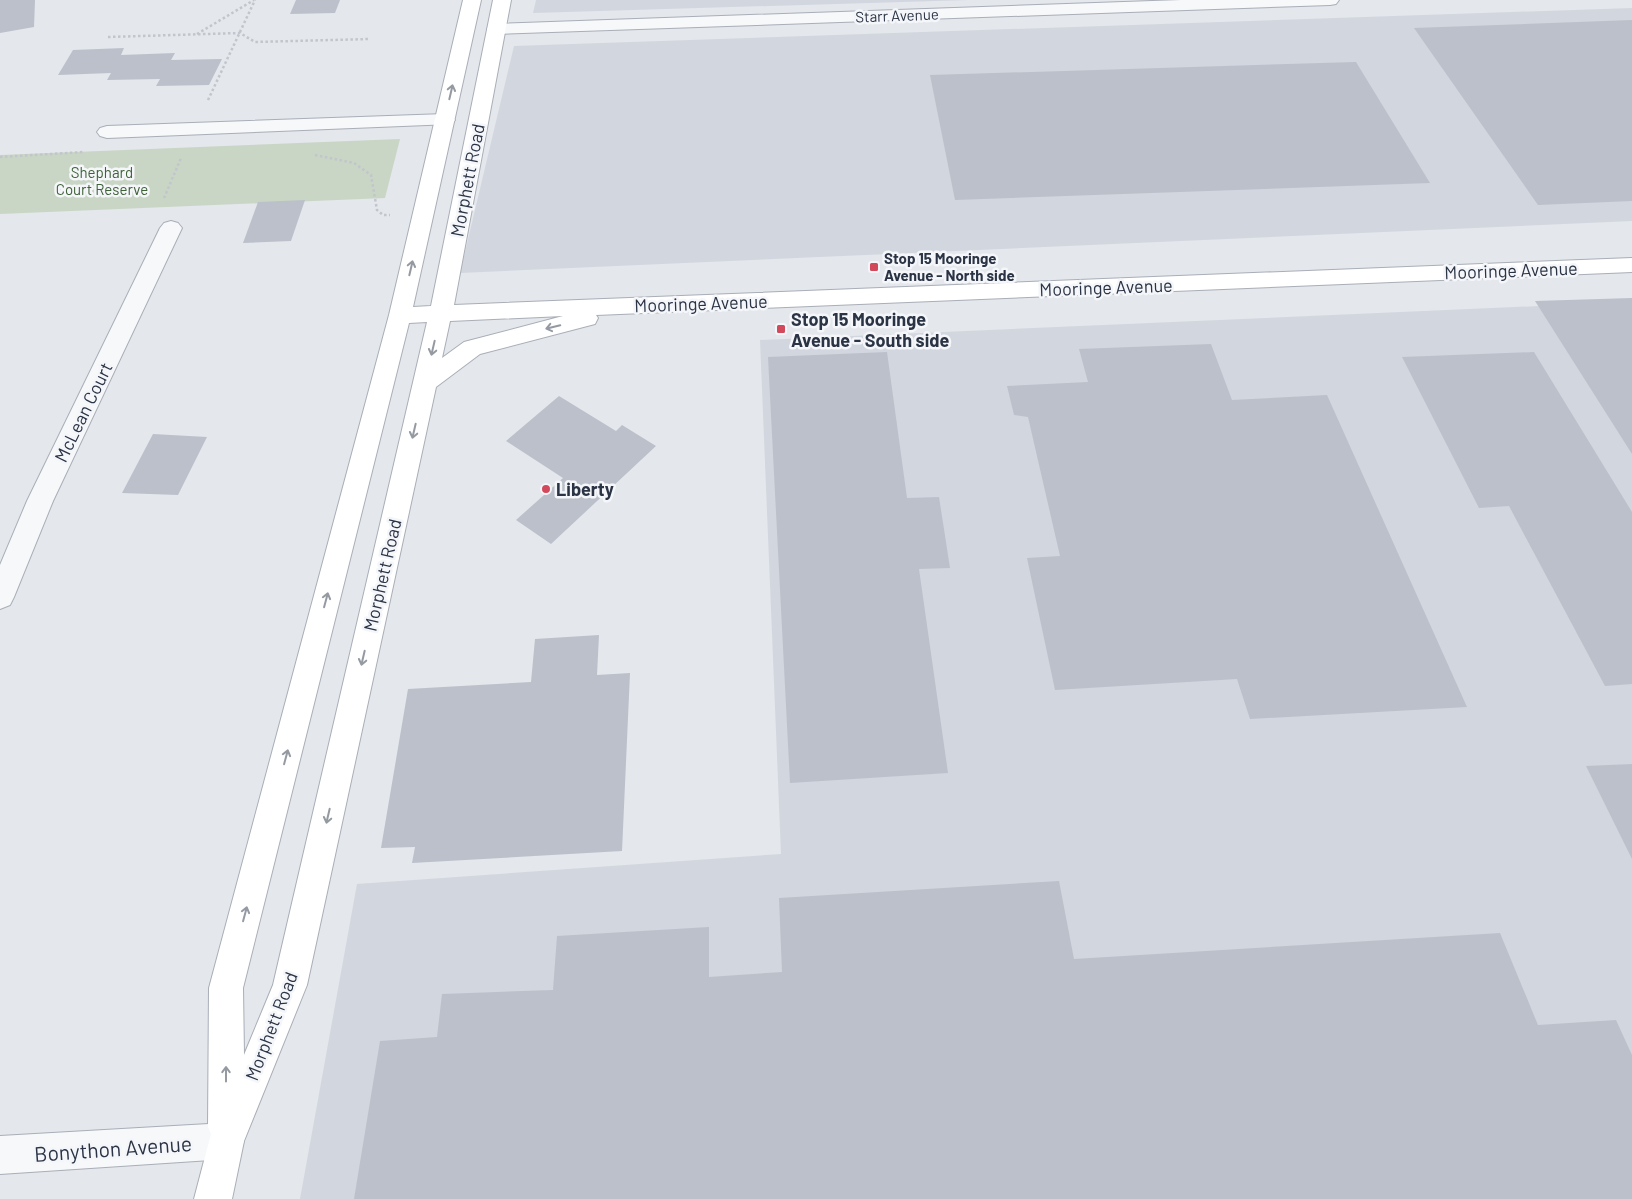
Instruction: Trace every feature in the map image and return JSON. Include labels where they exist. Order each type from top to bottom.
[{"type":"street","name":"Morphett Road","points":[[226,1141],[226,988],[400,315],[472,0]]},
{"type":"street","name":"Morphett Road","points":[[213,1199],[226,1141],[290,985],[441,312],[502,0]]},
{"type":"street","name":"Starr Avenue","points":[[465,30],[1330,0]]},
{"type":"street","points":[[107,132],[445,120]]},
{"type":"street","name":"McLean Court","points":[[0,597],[40,502],[171,228]]},
{"type":"street","name":"Mooringe Avenue","points":[[400,315],[1632,265]]},
{"type":"street","points":[[425,383],[472,348],[591,317],[722,302]]},
{"type":"street","name":"Bonython Avenue","points":[[0,1155],[226,1141]]},
{"type":"path","points":[[164,199],[194,129],[255,0]]},
{"type":"path","points":[[196,34],[255,0]]},
{"type":"path","points":[[108,37],[240,32],[256,42],[370,39]]},
{"type":"path","points":[[306,155],[354,163],[371,174],[377,210],[383,215],[398,215]]},
{"type":"shaded area","points":[[536,0],[968,0],[533,13]]},
{"type":"shaded area","points":[[1632,8],[1632,221],[460,273],[514,46]]},
{"type":"shaded area","points":[[1632,302],[1632,1199],[300,1199],[357,884],[781,854],[760,340]]},
{"type":"green space","name":"Shephard Court Reserve","points":[[400,139],[385,198],[0,214],[0,155]]},
{"type":"building","points":[[0,0],[35,0],[34,27],[0,33]]},
{"type":"building","points":[[296,0],[340,0],[335,13],[290,14]]},
{"type":"building","points":[[1632,20],[1632,201],[1538,205],[1414,28]]},
{"type":"building","points":[[124,48],[121,55],[175,53],[171,60],[222,59],[209,85],[156,86],[160,79],[107,80],[111,73],[58,75],[73,50]]},
{"type":"building","points":[[1356,62],[1430,183],[955,200],[930,75]]},
{"type":"building","points":[[305,200],[291,241],[243,243],[258,202]]},
{"type":"building","points":[[1632,298],[1632,454],[1535,301]]},
{"type":"building","points":[[1211,344],[1232,400],[1327,395],[1467,707],[1250,719],[1237,679],[1055,690],[1027,558],[1060,556],[1028,417],[1014,415],[1007,386],[1088,382],[1079,349]]},
{"type":"building","points":[[887,352],[907,498],[939,497],[950,568],[919,569],[948,773],[790,783],[768,357]]},
{"type":"building","points":[[1534,352],[1632,512],[1632,684],[1605,686],[1509,506],[1479,508],[1402,357]]},
{"type":"building","points":[[559,396],[616,431],[622,425],[656,446],[551,544],[516,520],[563,478],[506,441]]},
{"type":"building","points":[[153,434],[207,437],[178,495],[122,493]]},
{"type":"building","points":[[599,635],[597,675],[630,673],[622,851],[412,863],[415,847],[381,848],[408,689],[531,682],[535,639]]},
{"type":"building","points":[[1632,764],[1632,859],[1586,766]]},
{"type":"building","points":[[1059,881],[1074,959],[1500,933],[1538,1025],[1616,1020],[1632,1055],[1632,1199],[354,1199],[380,1041],[437,1037],[442,994],[553,990],[557,936],[709,927],[709,977],[782,972],[779,898]]},
{"type":"place","name":"Stop 15 Mooringe Avenue - North side","points":[[874,267]]},
{"type":"place","name":"Stop 15 Mooringe Avenue - South side","points":[[781,329]]},
{"type":"place","name":"Liberty","points":[[546,489]]}]
